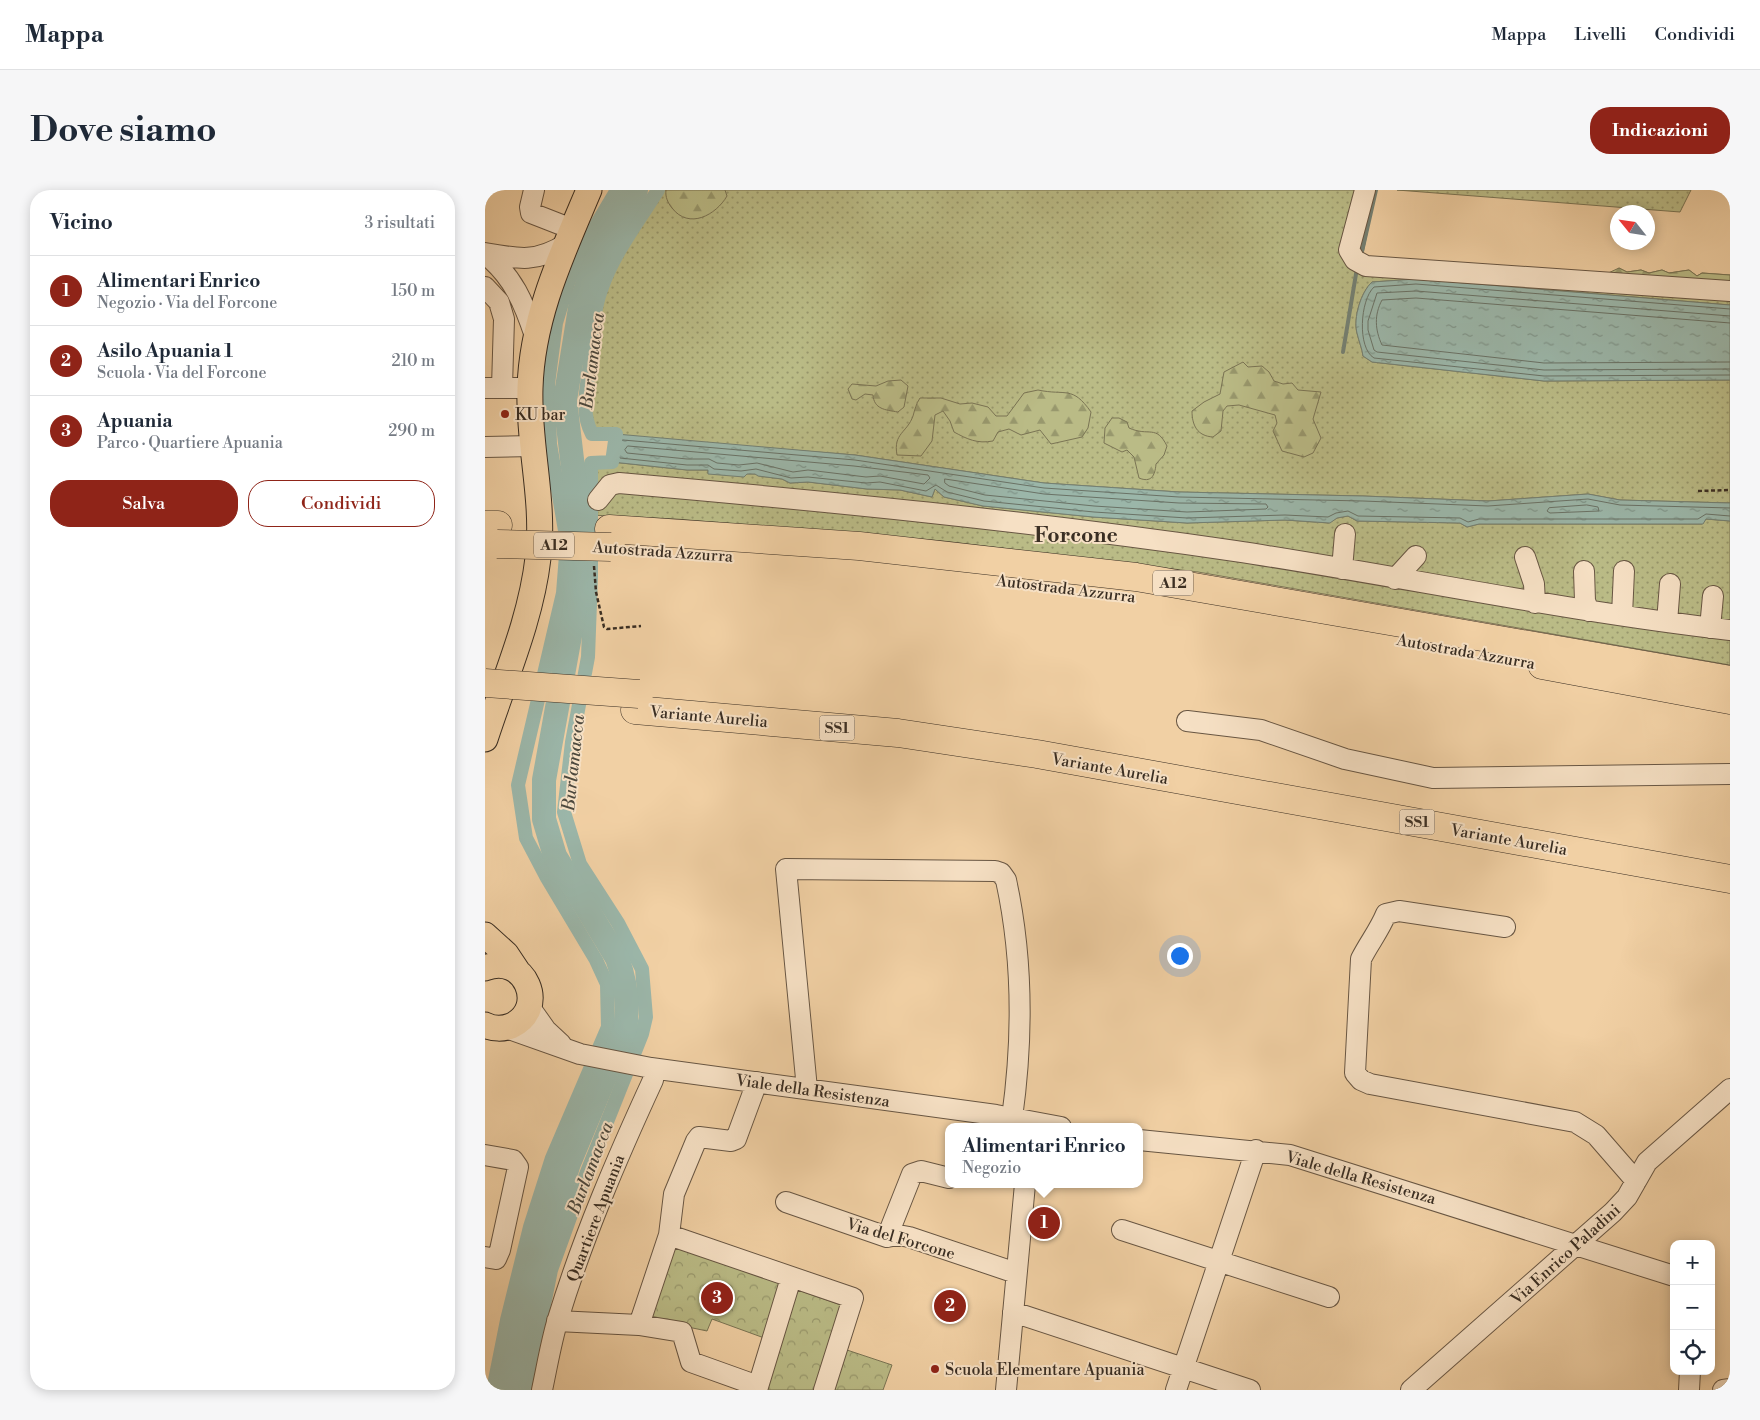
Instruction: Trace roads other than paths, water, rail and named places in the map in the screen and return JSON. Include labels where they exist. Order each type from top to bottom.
[{"type":"highway","name":"Autostrada Azzurra","points":[[491,534],[605,547],[863,565],[1131,596],[1424,643],[1730,700]]},
{"type":"highway","name":"Autostrada Azzurra","points":[[605,547],[859,546],[1136,577],[1730,680]]},
{"type":"highway","name":"Variante Aurelia","points":[[485,682],[637,702]]},
{"type":"highway","name":"Variante Aurelia","points":[[485,698],[637,702],[900,718],[1106,758],[1730,862]]},
{"type":"highway","name":"Variante Aurelia","points":[[1106,758],[1730,879]]},
{"type":"main road","points":[[485,739],[524,620],[538,562],[540,520],[530,388],[535,336],[547,292],[589,190]]},
{"type":"main road","points":[[485,935],[506,954],[529,987],[529,1006],[524,1016],[516,1023],[496,1026]]},
{"type":"main road","points":[[485,968],[503,965],[518,972]]},
{"type":"street","points":[[485,253],[517,259],[533,259],[551,253],[569,237],[531,213],[530,207],[534,190]]},
{"type":"street","points":[[1365,190],[1349,250],[1360,263],[1730,291]]},
{"type":"street","points":[[485,253],[501,267],[514,284],[535,336]]},
{"type":"street","points":[[485,287],[499,302],[504,319],[494,388],[530,388]]},
{"type":"street","points":[[485,447],[533,446]]},
{"type":"street","points":[[598,500],[610,485],[619,483],[875,505],[1052,528],[1101,532],[1312,558],[1342,570],[1535,603],[1730,630]]},
{"type":"street","points":[[1342,570],[1345,534]]},
{"type":"street","points":[[1395,579],[1416,556]]},
{"type":"street","points":[[1525,557],[1534,584],[1535,603]]},
{"type":"street","points":[[1584,571],[1585,601],[1589,611]]},
{"type":"street","points":[[1623,615],[1625,571]]},
{"type":"street","points":[[1667,622],[1670,584]]},
{"type":"street","points":[[1710,628],[1713,596]]},
{"type":"street","points":[[1187,721],[1261,730],[1345,759],[1433,778],[1730,774]]},
{"type":"street","points":[[807,1089],[786,869],[995,871],[1006,880],[1020,976],[1015,1093],[1024,1122]]},
{"type":"street","points":[[1505,927],[1399,911],[1386,914],[1381,928],[1367,946],[1361,959],[1355,1073],[1361,1080],[1371,1084],[1575,1122],[1596,1134],[1636,1181]]},
{"type":"street","points":[[529,1006],[546,1030],[573,1051]]},
{"type":"street","name":"Viale della Resistenza","points":[[496,1026],[652,1074],[757,1082],[807,1089],[976,1120],[1024,1122]]},
{"type":"street","name":"Quartiere Apuania","points":[[542,1390],[557,1320],[615,1161],[652,1074]]},
{"type":"street","points":[[639,1325],[669,1235],[674,1194],[695,1141],[699,1137],[731,1141],[736,1139],[757,1082]]},
{"type":"street","name":"Via Enrico Paladini","points":[[1411,1390],[1624,1201],[1647,1162],[1730,1090]]},
{"type":"street","name":"Viale della Resistenza","points":[[1143,1140],[1256,1150],[1290,1155],[1345,1170],[1576,1245]]},
{"type":"street","points":[[1176,1390],[1256,1150]]},
{"type":"street","points":[[485,1155],[513,1160],[518,1167],[501,1250],[496,1258],[485,1257]]},
{"type":"street","points":[[887,1237],[912,1174],[921,1171],[945,1177]]},
{"type":"street","points":[[1006,1390],[1025,1188]]},
{"type":"street","name":"Via del Forcone","points":[[786,1202],[887,1237],[898,1235],[909,1237],[1016,1273]]},
{"type":"street","points":[[1122,1230],[1329,1297]]},
{"type":"street","points":[[669,1235],[853,1298],[824,1390]]},
{"type":"street","points":[[1576,1245],[1670,1275]]},
{"type":"street","points":[[557,1320],[639,1325],[683,1332],[691,1362],[757,1388],[791,1278]]},
{"type":"street","points":[[1013,1312],[1250,1390]]},
{"type":"street","points":[[1689,1390],[1690,1375]]},
{"type":"street","points":[[1723,1390],[1730,1389]]},
{"type":"water","points":[[1416,279],[1730,305],[1730,380],[1544,381],[1372,362],[1363,356],[1356,327],[1357,313],[1364,292],[1372,282]]},
{"type":"water","points":[[616,434],[855,455],[1044,483],[1179,492],[1488,501],[1588,494],[1620,500],[1730,503],[1730,521],[1706,519],[1703,524],[1479,524],[1467,527],[1460,523],[1357,521],[1348,516],[1337,518],[1330,523],[1285,520],[1187,523],[1093,517],[983,506],[944,497],[935,489],[932,497],[900,490],[867,489],[808,482],[790,483],[782,479],[755,474],[747,474],[744,477],[708,474],[708,470],[687,470],[612,462]]},
{"type":"waterway","name":"Burlamacca","points":[[493,1390],[507,1320],[530,1227],[552,1158],[608,1027],[607,984],[596,960],[547,878],[526,838],[518,785],[563,593],[567,542],[550,444],[548,384],[556,323],[568,283],[584,245],[617,190]]},
{"type":"waterway","name":"Burlamacca","points":[[508,1390],[541,1251],[569,1163],[625,1029],[627,1011],[623,976],[617,958],[555,856],[544,819],[544,780],[575,608],[576,493],[565,400],[581,302],[597,258],[636,190]]},
{"type":"waterway","name":"Burlamacca","points":[[527,1390],[551,1270],[581,1187],[642,1034],[646,1017],[642,969],[618,923],[580,864],[564,812],[572,742],[588,657],[591,576],[591,463],[612,462],[616,434],[592,434],[586,418],[586,394],[594,319],[601,290],[612,264],[658,190]]},
{"type":"waterway","points":[[1361,256],[1376,190]]},
{"type":"waterway","points":[[1343,352],[1357,268]]},
{"type":"place","name":"KU bar","points":[[505,414]]},
{"type":"place","name":"Alimentari Enrico","points":[[1044,1223]]},
{"type":"place","name":"Apuania","points":[[717,1298]]},
{"type":"place","name":"Asilo Apuania 1","points":[[950,1306]]},
{"type":"place","name":"Scuola Elementare Apuania","points":[[935,1369]]},
{"type":"district","name":"Forcone","points":[[1076,535]]}]
